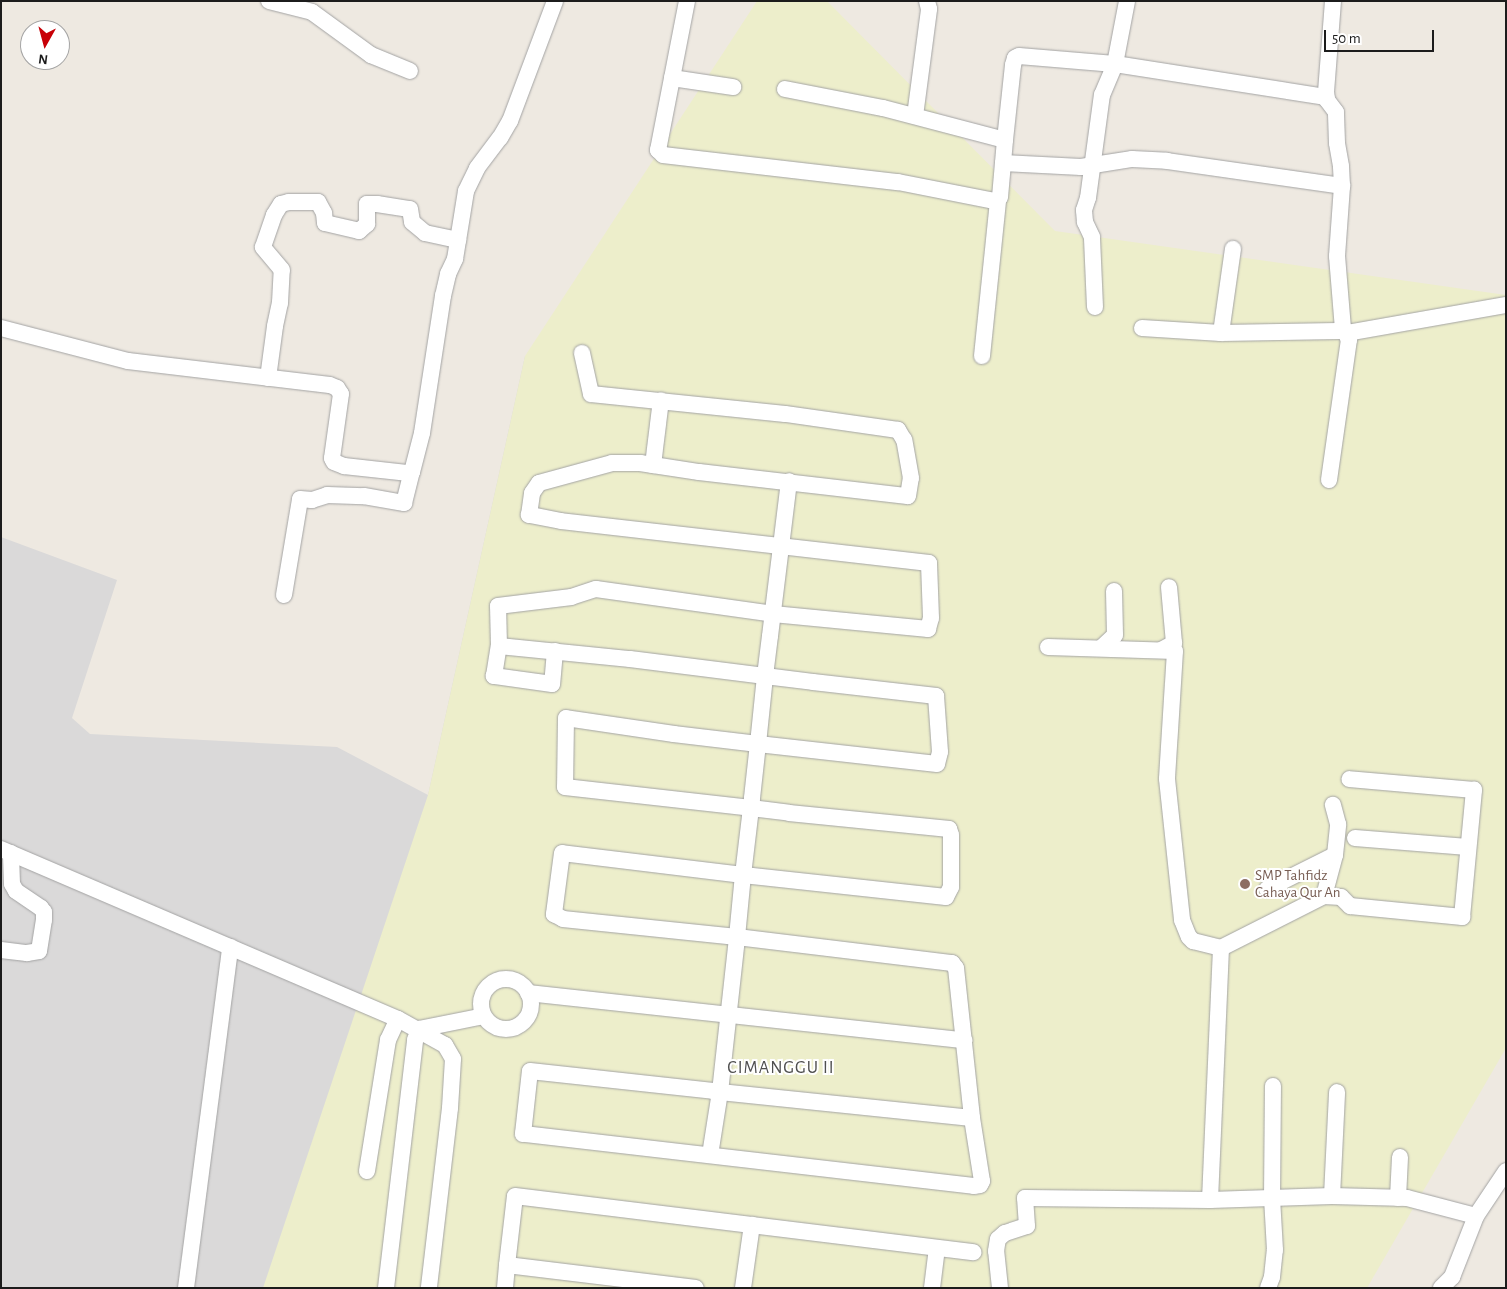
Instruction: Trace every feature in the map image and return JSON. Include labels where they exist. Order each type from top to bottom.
[{"type":"street","points":[[269,1],[312,12],[371,55],[410,71]]},
{"type":"street","points":[[284,595],[300,499],[312,500],[327,495],[364,496],[404,503],[422,433],[443,296],[448,274],[455,259],[468,186],[477,168],[500,138],[510,121],[555,1]]},
{"type":"street","points":[[687,1],[658,150],[663,155],[898,182],[992,201],[998,200]]},
{"type":"street","points":[[915,116],[929,9],[927,1]]},
{"type":"street","points":[[1095,307],[1092,237],[1084,215],[1102,95],[1115,64],[1127,1]]},
{"type":"street","points":[[1329,480],[1348,340],[1345,330],[1336,242],[1342,186],[1337,115],[1326,97],[1336,2]]},
{"type":"street","points":[[982,356],[1013,65],[1016,57],[1023,55],[1115,64],[1326,97]]},
{"type":"street","points":[[672,78],[733,87]]},
{"type":"street","points":[[785,89],[915,116],[1005,140]]},
{"type":"street","points":[[1003,164],[1081,167],[1122,159],[1167,161],[1342,186]]},
{"type":"street","points":[[268,378],[274,326],[280,303],[282,270],[263,248],[274,215],[281,204],[289,202],[318,202],[324,213],[325,223],[359,231],[367,224],[367,204],[410,209],[412,222],[425,233],[458,240]]},
{"type":"street","points":[[1221,333],[1233,249]]},
{"type":"street","points":[[1142,328],[1221,333],[1338,331],[1506,305]]},
{"type":"street","points":[[1,328],[128,361],[330,385],[337,388],[341,394],[332,458],[334,462],[344,466],[407,474],[412,472]]},
{"type":"street","points":[[555,651],[552,684],[494,676],[499,646],[498,606],[571,597],[596,590],[773,614],[928,630],[931,618],[929,563],[561,521],[529,515],[532,493],[539,483],[612,464],[653,465],[908,496],[911,478],[904,440],[898,430],[661,400],[591,394],[582,353]]},
{"type":"street","points":[[653,465],[661,400]]},
{"type":"street","points":[[710,1155],[720,1092],[765,676],[789,481]]},
{"type":"street","points":[[1162,650],[1174,643],[1170,587]]},
{"type":"street","points":[[1101,648],[1115,635],[1114,590]]},
{"type":"street","points":[[499,646],[936,696],[940,752],[937,764],[758,744],[566,718],[565,787],[949,829],[951,835],[951,887],[946,897],[562,853],[554,914],[563,920],[737,937],[952,963],[956,968],[972,1118],[982,1181],[980,1185],[523,1134],[530,1072],[972,1118]]},
{"type":"street","points":[[1048,647],[1175,651],[1167,779],[1182,920],[1190,938],[1194,941],[1221,948],[1324,896],[1341,897],[1350,906],[1462,916],[1474,790],[1349,779]]},
{"type":"street","points":[[1324,896],[1335,855],[1338,824],[1333,805]]},
{"type":"street","points":[[1355,838],[1468,847]]},
{"type":"street","points":[[1,950],[35,954],[39,951],[44,912],[37,904],[7,883],[6,851],[398,1019],[445,1045],[453,1059],[450,1108],[429,1288]]},
{"type":"street","points":[[1267,889],[1335,855]]},
{"type":"street","points":[[186,1288],[230,948]]},
{"type":"street","points":[[1210,1200],[1221,948]]},
{"type":"street","points":[[508,979],[522,986],[528,993],[530,1006],[528,1014],[518,1025],[511,1028],[496,1026],[484,1016],[482,1009],[483,994],[493,983],[508,979]]},
{"type":"street","points":[[528,993],[727,1016],[964,1040]]},
{"type":"street","points":[[419,1029],[484,1016]]},
{"type":"street","points":[[367,1171],[388,1040],[398,1019]]},
{"type":"street","points":[[386,1288],[413,1049],[419,1029]]},
{"type":"street","points":[[1268,1288],[1272,1277],[1275,1250],[1272,1198],[1273,1086]]},
{"type":"street","points":[[1332,1196],[1338,1092]]},
{"type":"street","points":[[1398,1198],[1400,1158]]},
{"type":"street","points":[[1441,1288],[1452,1277],[1476,1216],[1506,1170]]},
{"type":"street","points":[[505,1288],[515,1196],[974,1252]]},
{"type":"street","points":[[1000,1288],[996,1251],[998,1238],[1005,1233],[1027,1226],[1025,1198],[1210,1200],[1332,1196],[1408,1198],[1476,1216]]},
{"type":"street","points":[[743,1288],[752,1225]]},
{"type":"street","points":[[932,1288],[937,1248]]},
{"type":"street","points":[[507,1265],[696,1288]]},
{"type":"shaded area","points":[[525,356],[985,1288],[1,1288],[1,537],[117,580],[72,718],[90,734],[337,747],[428,795]]},
{"type":"green space","points":[[757,1],[827,1],[1055,231],[1506,295],[1506,1048],[1367,1288],[263,1288],[428,795],[525,356]]},
{"type":"place","name":"SMP Tahfidz Cahaya Qur An","points":[[1245,884]]},
{"type":"district","name":"CIMANGGU II","points":[[781,1068]]}]
